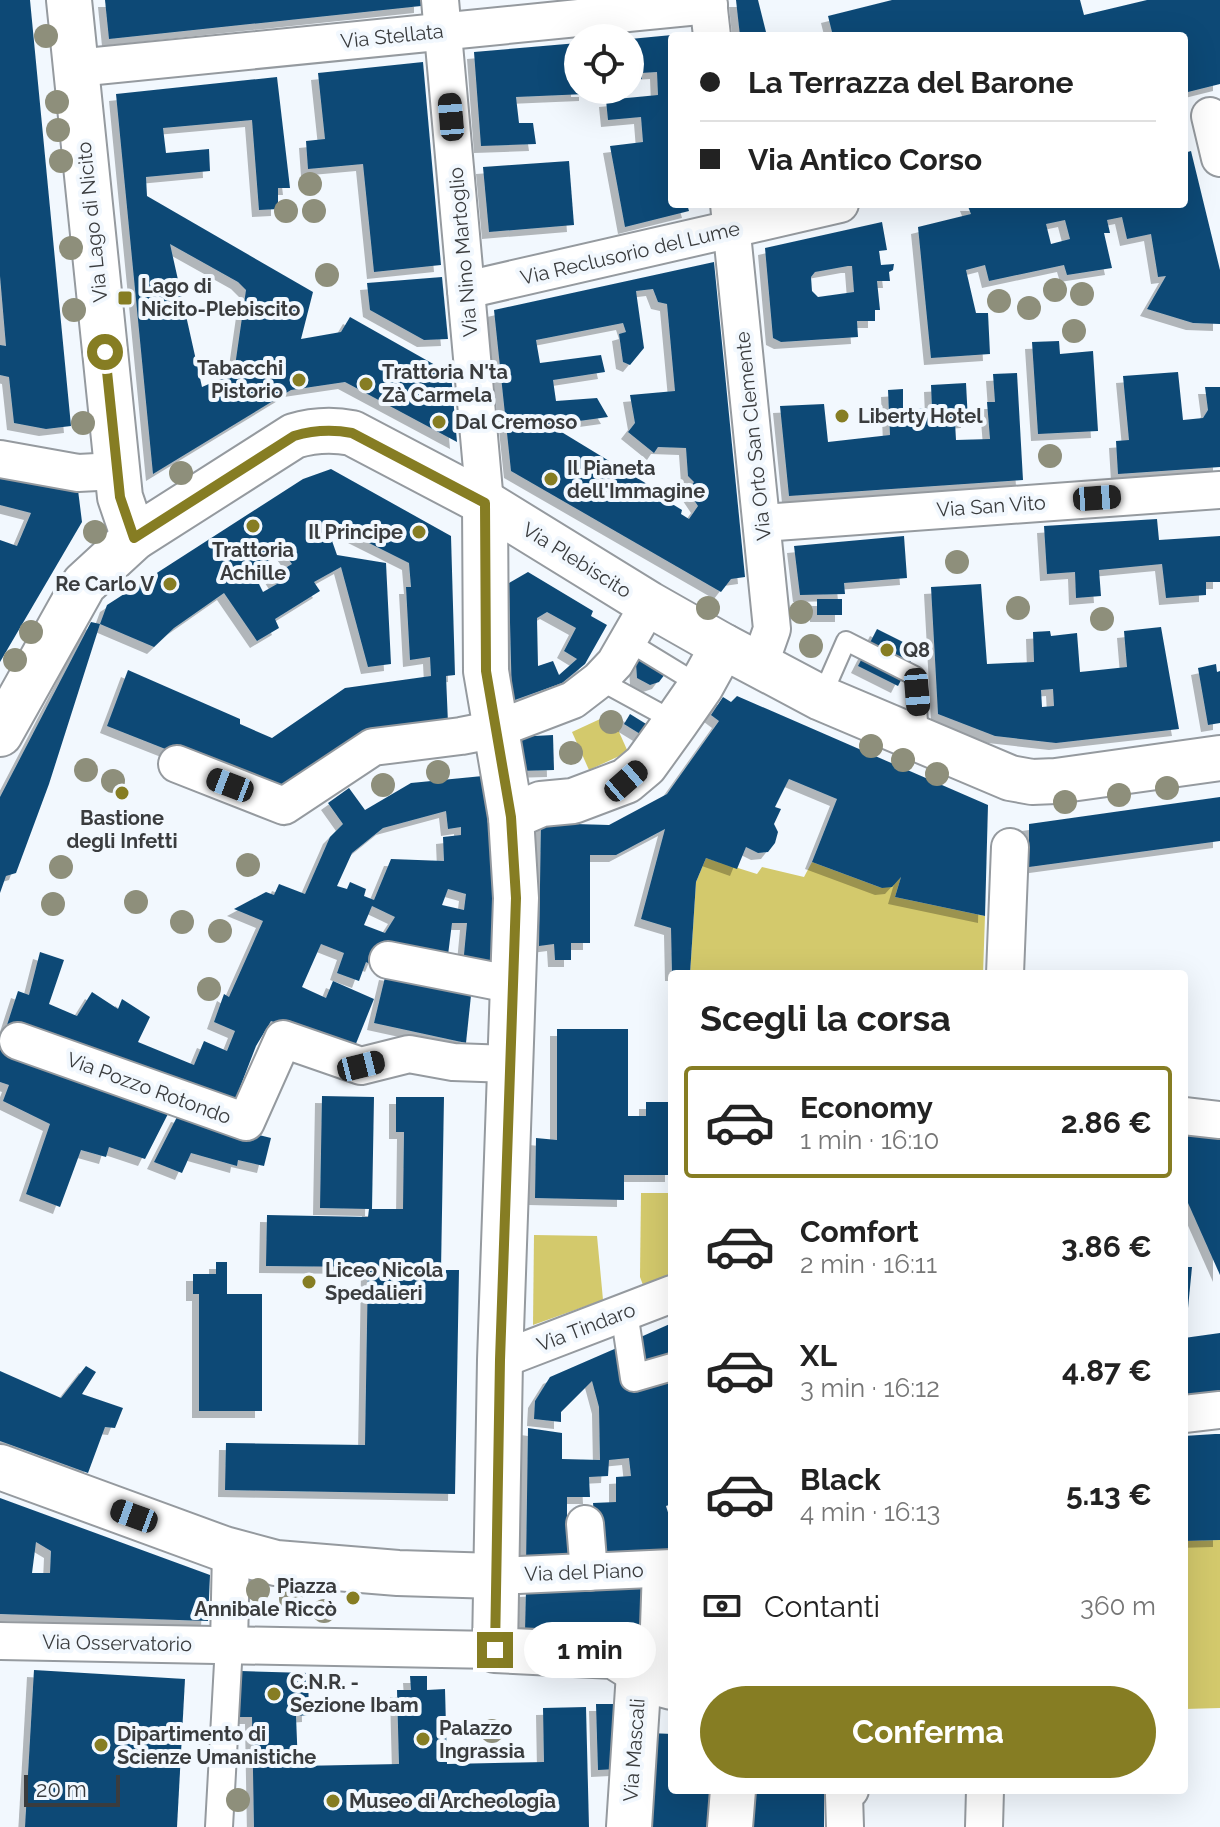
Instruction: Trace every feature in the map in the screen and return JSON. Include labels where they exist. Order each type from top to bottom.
[{"type":"street","name":"Via Lago di Nicito","points":[[69,0],[120,497],[134,538]]},
{"type":"street","name":"Via Stellata","points":[[76,68],[442,16],[710,14]]},
{"type":"street","name":"Via Nino Martoglio","points":[[442,16],[485,503]]},
{"type":"street","points":[[1205,117],[1220,158]]},
{"type":"street","name":"Via Reclusorio del Lume","points":[[466,290],[730,217],[806,208]]},
{"type":"street","name":"Via Orto San Clemente","points":[[730,217],[772,629],[741,656]]},
{"type":"street","name":"Via Plebiscito","points":[[0,734],[84,584],[134,538],[294,436],[310,431],[334,430],[352,433],[485,503],[649,604],[821,698],[1010,778],[1032,782],[1056,781],[1220,758]]},
{"type":"street","points":[[0,459],[78,473],[117,471]]},
{"type":"street","name":"Via San Vito","points":[[762,523],[1220,490]]},
{"type":"street","points":[[485,503],[486,671],[511,817],[516,898],[500,1360],[495,1650]]},
{"type":"street","points":[[177,764],[284,806],[373,747],[497,729],[573,700],[599,680],[629,642],[649,604]]},
{"type":"street","points":[[511,817],[541,804],[573,801],[626,781],[645,765],[701,686],[741,656]]},
{"type":"street","points":[[1005,970],[1010,847]]},
{"type":"street","points":[[388,960],[514,985]]},
{"type":"street","name":"Via Pozzo Rotondo","points":[[18,1041],[246,1122],[283,1039],[361,1066],[409,1054],[453,1062],[510,1064]]},
{"type":"street","points":[[1188,1116],[1220,1120]]},
{"type":"street","name":"Via Tindaro","points":[[500,1360],[668,1296]]},
{"type":"street","points":[[624,1312],[634,1378],[668,1368]]},
{"type":"street","points":[[1188,1414],[1220,1410]]},
{"type":"street","points":[[0,1467],[222,1548],[276,1563],[398,1573],[496,1576]]},
{"type":"street","points":[[585,1524],[589,1572]]},
{"type":"street","points":[[219,1827],[222,1548]]},
{"type":"street","points":[[656,1681],[666,1569]]},
{"type":"street","name":"Via del Piano","points":[[496,1576],[666,1569]]},
{"type":"street","name":"Via Osservatorio","points":[[13,1641],[222,1654],[495,1650]]},
{"type":"street","name":"Via Mascali","points":[[495,1650],[614,1656],[656,1681],[629,1827]]},
{"type":"street","points":[[730,1827],[733,1794]]},
{"type":"street","points":[[984,1827],[985,1794]]},
{"type":"lane","points":[[821,698],[846,641],[915,676],[919,741]]},
{"type":"lane","points":[[629,642],[701,686]]},
{"type":"lane","points":[[599,680],[676,722]]},
{"type":"shaded area","points":[[611,714],[628,752],[589,770],[572,732]]},
{"type":"shaded area","points":[[706,858],[757,874],[762,867],[804,877],[812,862],[882,888],[901,877],[895,897],[985,916],[983,970],[690,970],[696,882]]},
{"type":"shaded area","points":[[641,1193],[668,1193],[668,1276],[643,1285],[640,1277]]},
{"type":"shaded area","points":[[534,1235],[597,1236],[603,1300],[533,1325]]},
{"type":"shaded area","points":[[1220,1540],[1220,1708],[1188,1709],[1188,1541]]},
{"type":"building","points":[[0,0],[30,0],[71,426],[46,429],[14,423],[9,377],[0,375],[0,345],[6,346],[0,276]]},
{"type":"building","points":[[105,0],[421,0],[421,6],[109,39]]},
{"type":"building","points":[[736,0],[758,0],[766,32],[740,32]]},
{"type":"building","points":[[892,0],[1080,0],[1084,15],[1147,0],[1220,0],[1220,84],[1188,92],[1188,32],[832,32],[828,16]]},
{"type":"building","points":[[668,35],[668,208],[688,208],[689,211],[625,227],[610,146],[643,142],[641,117],[608,120],[606,104],[644,104],[644,96],[658,95],[657,72],[644,73],[644,38]]},
{"type":"building","points":[[564,44],[564,95],[516,97],[519,123],[533,123],[536,144],[481,146],[474,52]]},
{"type":"building","points":[[423,62],[441,265],[374,272],[363,164],[308,169],[306,141],[325,139],[318,73]]},
{"type":"building","points":[[277,77],[290,188],[278,188],[278,209],[259,210],[252,120],[163,128],[166,153],[209,149],[210,171],[146,177],[147,196],[313,292],[301,339],[341,332],[350,317],[451,374],[457,442],[345,382],[291,390],[153,474],[116,94]],"holes":[[[170,244],[238,282],[246,290],[234,373],[202,387]]]},
{"type":"building","points":[[1191,151],[1220,270],[1220,324],[1193,323],[1147,309],[1166,276],[1158,277],[1151,234],[1127,239],[1122,217],[1107,220],[1110,233],[1104,233],[1112,268],[1067,275],[1064,265],[989,281],[985,265],[966,270],[976,313],[988,313],[990,354],[931,358],[918,227],[971,214],[969,208],[1188,208],[1188,152]],"holes":[[[1065,220],[1070,239],[1051,244],[1046,224]]]},
{"type":"building","points":[[569,161],[574,225],[489,232],[483,167]]},
{"type":"building","points":[[882,222],[887,250],[879,251],[881,265],[894,264],[889,272],[890,281],[877,281],[880,310],[875,310],[875,321],[857,321],[858,337],[781,342],[773,338],[765,248]],"holes":[[[852,266],[854,292],[818,297],[812,291],[811,277],[815,272]]]},
{"type":"building","points":[[714,262],[745,577],[731,579],[721,592],[511,471],[494,310]],"holes":[[[653,289],[658,302],[667,304],[675,391],[630,395],[635,423],[628,432],[654,453],[658,447],[686,448],[688,476],[694,482],[688,491],[698,506],[689,519],[669,502],[670,498],[550,425],[608,417],[597,398],[556,401],[553,380],[605,372],[601,355],[540,363],[536,340],[623,323],[626,332],[619,334],[623,362],[630,365],[644,348],[636,291]]]},
{"type":"building","points":[[442,277],[448,339],[424,340],[370,310],[367,283]]},
{"type":"building","points":[[1059,341],[1060,354],[1093,351],[1098,431],[1038,434],[1032,342]]},
{"type":"building","points":[[1178,372],[1183,420],[1203,418],[1208,410],[1205,387],[1220,387],[1220,467],[1118,474],[1116,441],[1129,440],[1123,376]]},
{"type":"building","points":[[1017,373],[1023,480],[789,496],[780,406],[824,404],[828,442],[890,435],[888,390],[903,389],[903,410],[932,408],[931,385],[966,383],[968,421],[955,422],[956,440],[990,439],[987,402],[995,402],[993,374]]},
{"type":"building","points":[[331,469],[451,536],[455,675],[446,676],[448,723],[277,793],[107,726],[128,670],[240,719],[240,724],[272,738],[345,688],[431,676],[430,657],[410,660],[406,587],[411,587],[409,563],[325,521],[337,555],[386,563],[391,664],[368,667],[341,567],[314,582],[320,591],[275,619],[279,628],[257,641],[224,593],[174,628],[154,647],[100,624],[107,605],[303,479]],"holes":[[[282,550],[292,564],[272,576],[277,584],[263,592],[253,572]]]},
{"type":"building","points":[[0,476],[78,490],[82,522],[0,662],[0,540],[17,546],[31,513],[0,505]]},
{"type":"building","points":[[1157,519],[1159,540],[1220,536],[1220,582],[1206,582],[1206,595],[1166,598],[1162,564],[1099,570],[1101,596],[1076,598],[1075,572],[1047,574],[1044,526]]},
{"type":"building","points":[[904,536],[907,578],[844,583],[845,594],[800,595],[794,546]]},
{"type":"building","points":[[528,572],[593,611],[591,616],[607,625],[585,664],[562,683],[512,701],[509,583]],"holes":[[[547,612],[576,628],[564,651],[577,659],[559,675],[553,661],[538,666],[537,618]]]},
{"type":"building","points":[[981,584],[987,664],[1034,662],[1033,632],[1050,631],[1051,636],[1077,633],[1080,672],[1127,667],[1124,631],[1161,627],[1179,729],[1056,743],[995,736],[938,714],[931,587]],"holes":[[[1053,689],[1054,706],[1042,707],[1041,690]]]},
{"type":"building","points":[[817,599],[842,599],[842,615],[817,615]]},
{"type":"building","points":[[91,622],[100,624],[49,784],[16,873],[6,876],[0,893],[0,797]]},
{"type":"building","points":[[877,629],[917,649],[898,686],[858,666]]},
{"type":"building","points":[[643,656],[665,674],[659,682],[650,685],[637,678],[636,663]]},
{"type":"building","points":[[1216,664],[1217,672],[1220,671],[1220,723],[1208,725],[1198,668]]},
{"type":"building","points":[[737,696],[988,805],[985,916],[895,897],[901,877],[892,887],[882,888],[812,862],[837,799],[789,779],[775,807],[781,809],[774,824],[778,832],[768,852],[758,853],[746,847],[737,869],[706,858],[696,882],[690,970],[672,970],[671,928],[641,919],[665,829],[616,855],[590,855],[590,943],[571,943],[571,960],[555,960],[554,944],[539,946],[541,823],[609,825],[667,794],[719,721],[711,715],[723,697],[731,702]]},
{"type":"building","points":[[630,714],[651,727],[645,737],[624,724]]},
{"type":"building","points":[[553,735],[554,770],[517,771],[516,737]]},
{"type":"building","points":[[493,775],[498,962],[463,965],[467,923],[452,923],[447,963],[381,943],[372,965],[366,962],[359,981],[337,973],[344,953],[321,944],[302,987],[326,998],[333,981],[374,999],[353,1051],[319,1036],[271,1021],[256,1046],[232,1108],[7,1025],[18,991],[29,995],[40,952],[64,960],[49,1004],[77,1016],[92,992],[118,1009],[122,999],[150,1017],[138,1042],[194,1065],[204,1041],[227,1051],[235,1031],[214,1022],[224,994],[229,997],[263,921],[234,909],[266,892],[274,895],[279,884],[305,894],[330,837],[343,824],[328,803],[349,788],[365,810],[411,783]],"holes":[[[446,811],[448,829],[461,827],[461,835],[443,837],[444,861],[391,859],[374,900],[364,896],[366,889],[350,882],[347,889],[337,886],[352,853],[383,828]],[[448,889],[466,894],[464,910],[442,905]],[[372,906],[395,917],[385,933],[364,925]]]},
{"type":"building","points":[[1220,797],[1220,841],[1029,867],[1029,824]]},
{"type":"building","points":[[386,973],[472,986],[466,1043],[374,1023]]},
{"type":"building","points":[[557,1029],[628,1029],[628,1116],[646,1116],[646,1102],[668,1102],[668,1175],[624,1175],[624,1200],[535,1198],[536,1138],[557,1140]]},
{"type":"building","points":[[0,1047],[170,1110],[145,1159],[109,1147],[106,1157],[81,1150],[60,1207],[26,1194],[50,1124],[3,1101],[9,1085],[0,1082]]},
{"type":"building","points":[[322,1096],[374,1097],[372,1209],[403,1209],[404,1132],[396,1132],[396,1097],[444,1097],[441,1270],[459,1270],[455,1494],[225,1490],[226,1443],[365,1445],[368,1267],[266,1266],[267,1215],[368,1217],[369,1209],[320,1208]]},
{"type":"building","points":[[178,1115],[271,1138],[264,1166],[238,1160],[237,1166],[191,1153],[182,1173],[154,1162]]},
{"type":"building","points":[[1188,1128],[1220,1131],[1220,1275],[1188,1203]]},
{"type":"building","points":[[216,1262],[227,1262],[227,1294],[262,1294],[262,1411],[199,1411],[199,1294],[193,1294],[193,1274],[216,1274]]},
{"type":"building","points":[[1188,1267],[1192,1267],[1188,1308]]},
{"type":"building","points":[[668,1325],[668,1357],[639,1365],[634,1340]]},
{"type":"building","points":[[1220,1333],[1220,1392],[1188,1396],[1188,1337]]},
{"type":"building","points":[[619,1347],[624,1386],[668,1373],[668,1559],[599,1562],[593,1503],[616,1502],[616,1477],[631,1476],[629,1458],[609,1460],[608,1476],[589,1477],[590,1497],[567,1497],[567,1544],[578,1544],[578,1564],[526,1566],[528,1428],[562,1433],[562,1459],[600,1460],[599,1407],[592,1381],[561,1412],[561,1422],[534,1419],[535,1401],[550,1377]]},
{"type":"building","points":[[86,1366],[96,1372],[82,1394],[123,1408],[115,1428],[105,1427],[88,1473],[0,1441],[0,1371],[61,1398]]},
{"type":"building","points":[[1220,1434],[1220,1540],[1188,1541],[1188,1436]]},
{"type":"building","points":[[0,1498],[210,1575],[208,1621],[0,1614]],"holes":[[[36,1542],[51,1551],[50,1573],[32,1573]]]},
{"type":"building","points":[[645,1583],[645,1634],[525,1631],[526,1590]]},
{"type":"building","name":"Dipartimento di Scienze Umanistiche","points":[[34,1670],[185,1679],[177,1827],[25,1827]]},
{"type":"building","name":"Palazzo Ingrassia","points":[[241,1671],[308,1673],[309,1715],[296,1716],[298,1766],[399,1764],[397,1690],[411,1690],[410,1676],[427,1676],[427,1690],[445,1689],[447,1764],[544,1762],[543,1708],[586,1707],[589,1827],[254,1827],[252,1717],[239,1717]]},
{"type":"building","points":[[596,1704],[621,1704],[617,1769],[598,1770]]},
{"type":"building","points":[[650,1733],[668,1734],[668,1794],[716,1794],[713,1827],[648,1827]]},
{"type":"building","points":[[745,1794],[824,1794],[824,1827],[742,1827]]},
{"type":"place","name":"Lago di Nicito-Plebiscito","points":[[125,298]]},
{"type":"place","name":"Tabacchi Pistorio","points":[[299,380]]},
{"type":"place","name":"Trattoria N'ta Zà Carmela","points":[[366,384]]},
{"type":"place","name":"Liberty Hotel","points":[[842,416]]},
{"type":"place","name":"Dal Cremoso","points":[[439,422]]},
{"type":"place","name":"Il Pianeta dell'Immagine","points":[[551,479]]},
{"type":"place","name":"Trattoria Achille","points":[[253,526]]},
{"type":"place","name":"Il Principe","points":[[419,532]]},
{"type":"place","name":"Re Carlo V","points":[[170,584]]},
{"type":"place","name":"Q8","points":[[887,650]]},
{"type":"place","name":"Bastione degli Infetti","points":[[122,793]]},
{"type":"place","name":"Liceo Nicola Spedalieri","points":[[309,1282]]},
{"type":"place","name":"Piazza Annibale Riccò","points":[[353,1598]]},
{"type":"place","name":"C.N.R. - Sezione Ibam","points":[[274,1694]]},
{"type":"place","name":"Palazzo Ingrassia","points":[[423,1739]]},
{"type":"place","name":"Dipartimento di Scienze Umanistiche","points":[[101,1745]]},
{"type":"place","name":"Museo di Archeologia","points":[[333,1801]]},
{"type":"route","points":[[105,352],[120,497],[134,538],[294,436],[310,431],[352,433],[485,503],[486,671],[511,817],[516,898],[500,1360],[495,1650]]}]
